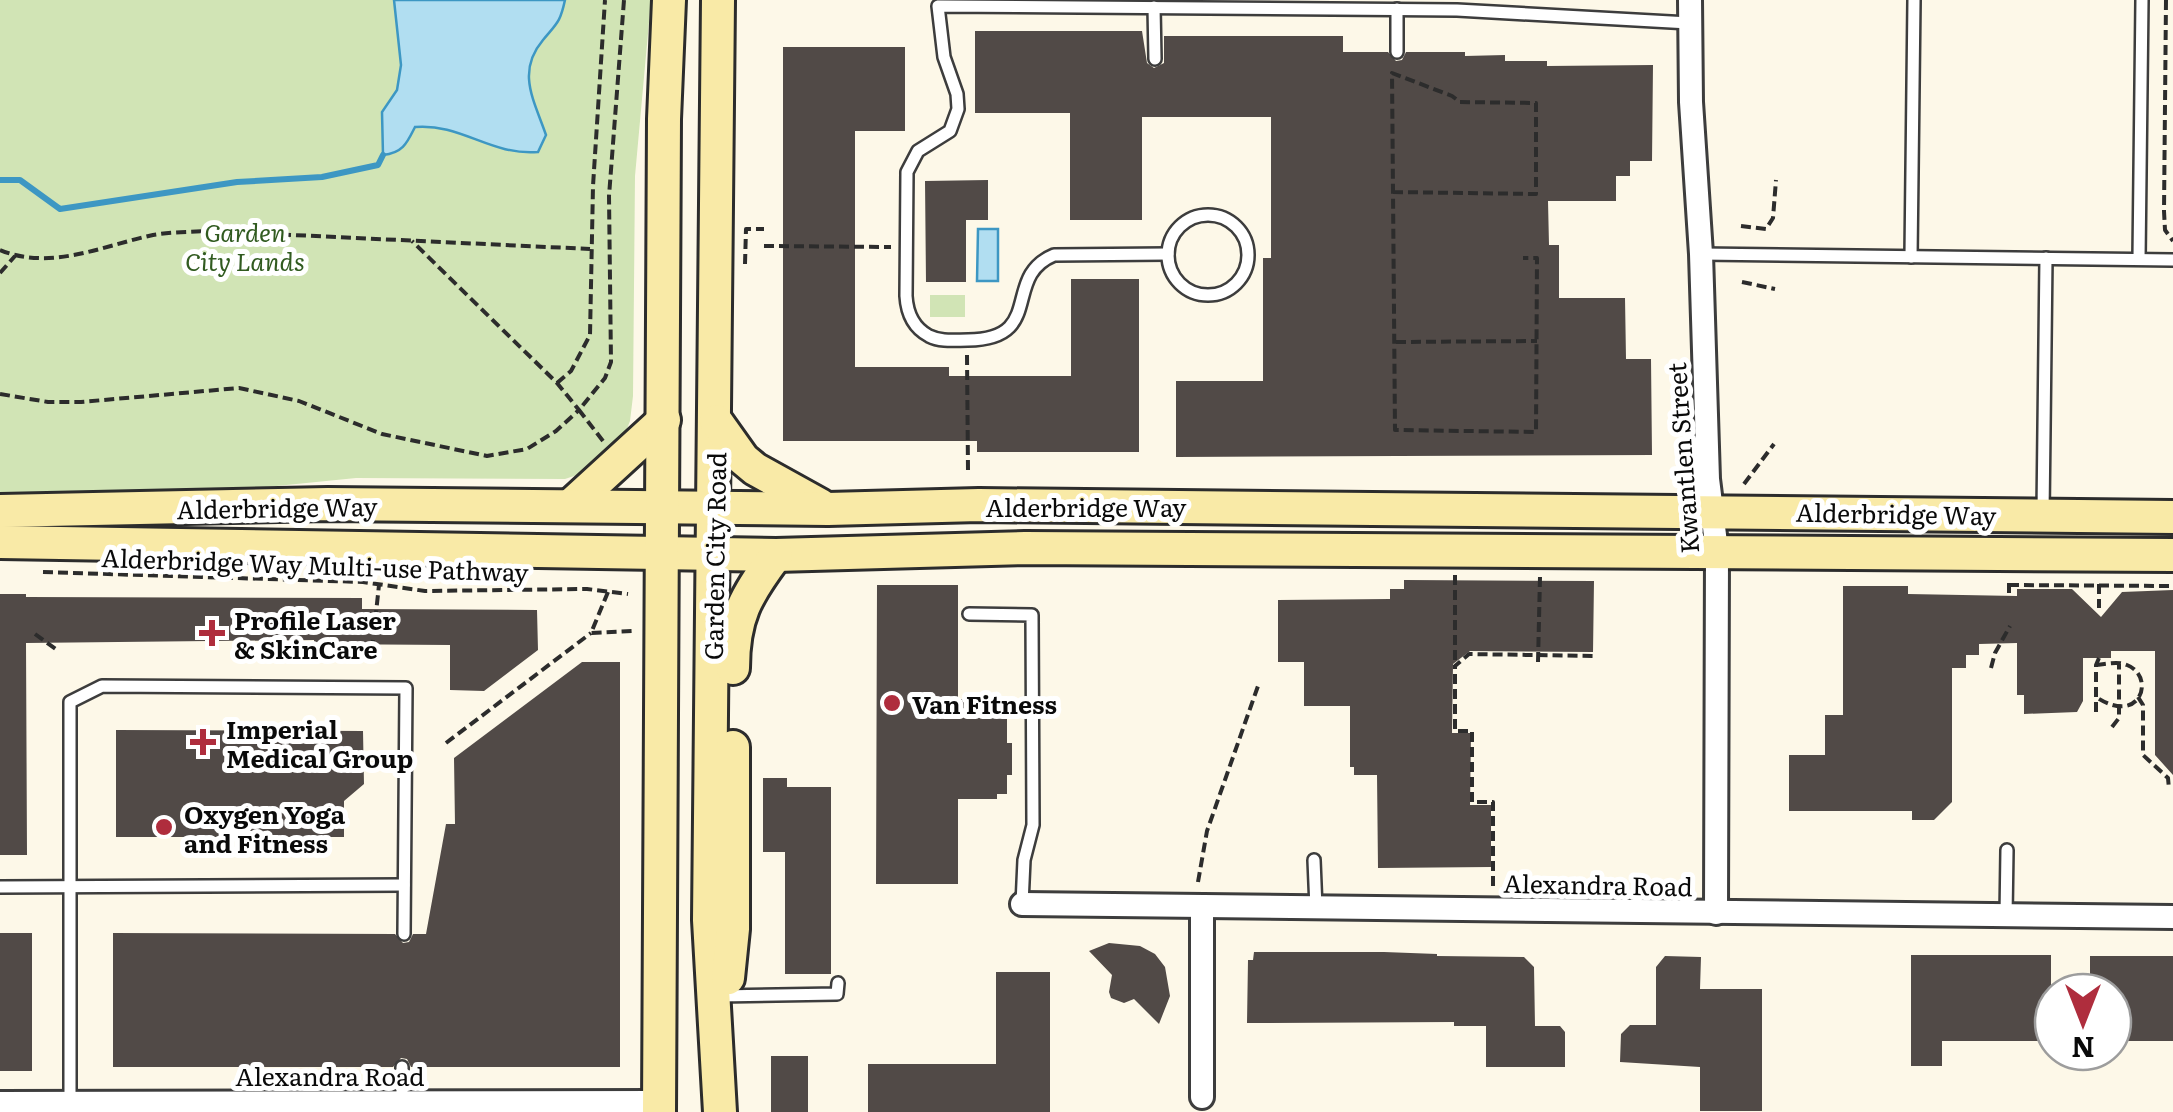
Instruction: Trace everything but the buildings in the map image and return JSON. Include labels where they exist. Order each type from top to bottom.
[{"type":"main road","name":"Garden City Road","points":[[660,1107],[664,119],[668,0]]},
{"type":"main road","name":"Garden City Road","points":[[718,0],[709,920],[720,996],[720,1112]]},
{"type":"main road","points":[[571,504],[664,420]]},
{"type":"main road","points":[[716,422],[755,469],[828,510]]},
{"type":"main road","name":"Alderbridge Way","points":[[0,511],[328,504],[828,510],[979,505],[2173,517]]},
{"type":"main road","name":"Alderbridge Way","points":[[0,542],[776,555],[1025,548],[2173,555]]},
{"type":"main road","points":[[720,996],[733,930],[736,622],[750,589],[776,555]]},
{"type":"street","name":"Kwantlen Street","points":[[1690,12],[1704,408],[1717,551],[1716,913]]},
{"type":"street","name":"Alexandra Road","points":[[1022,904],[2173,917]]},
{"type":"street","points":[[1202,906],[1202,1098]]},
{"type":"street","name":"Alexandra Road","points":[[0,1103],[180,1107],[402,1102],[466,1107],[660,1107]]},
{"type":"lane","points":[[1911,256],[1914,0]]},
{"type":"lane","points":[[2139,259],[2142,0]]},
{"type":"lane","points":[[1168,254],[1072,254],[1039,262],[1025,281],[1016,322],[998,336],[941,340],[929,336],[912,318],[906,296],[906,172],[918,150],[950,132],[958,109],[944,57],[938,6],[1690,12]]},
{"type":"lane","points":[[1154,8],[1155,59]]},
{"type":"lane","points":[[1397,9],[1397,52]]},
{"type":"lane","points":[[1200,216],[1227,219],[1245,239],[1248,252],[1242,277],[1234,286],[1209,295],[1185,288],[1176,278],[1168,254],[1178,229],[1200,216]]},
{"type":"lane","points":[[1701,254],[2173,260]]},
{"type":"lane","points":[[2043,516],[2046,258]]},
{"type":"lane","points":[[969,614],[1032,615],[1034,825],[1024,860],[1022,904]]},
{"type":"lane","points":[[70,1103],[70,702],[102,686],[406,688],[404,934]]},
{"type":"lane","points":[[2006,850],[2006,916]]},
{"type":"lane","points":[[1314,860],[1316,908]]},
{"type":"lane","points":[[0,887],[404,886]]},
{"type":"lane","points":[[720,996],[837,994],[838,983]]},
{"type":"lane","points":[[402,1067],[402,1102]]},
{"type":"path","points":[[557,383],[571,371],[590,336],[590,249],[605,0]]},
{"type":"path","points":[[0,394],[48,402],[81,402],[240,388],[299,401],[382,434],[487,456],[528,449],[580,410],[605,378],[611,362],[610,196],[624,0]]},
{"type":"path","points":[[2166,0],[2164,212],[2165,230],[2173,241]]},
{"type":"path","points":[[1393,192],[1536,194],[1536,103],[1460,102],[1392,73],[1393,192],[1396,430],[1536,432],[1537,258],[1523,258]]},
{"type":"path","points":[[1740,226],[1766,229],[1773,218],[1776,180]]},
{"type":"path","points":[[746,264],[746,229],[764,229]]},
{"type":"path","points":[[0,250],[46,260],[157,234],[208,230],[590,249]]},
{"type":"path","points":[[412,241],[557,383],[608,449]]},
{"type":"path","points":[[764,246],[906,248]]},
{"type":"path","points":[[0,272],[15,256]]},
{"type":"path","points":[[1742,282],[1775,289]]},
{"type":"path","points":[[967,340],[968,470]]},
{"type":"path","points":[[1395,342],[1537,341]]},
{"type":"path","points":[[1742,494],[1744,480],[1774,444]]},
{"type":"path","points":[[1454,570],[1455,731],[1472,731],[1472,802],[1493,802],[1492,889]]},
{"type":"path","points":[[1538,659],[1540,570]]},
{"type":"path","name":"Alderbridge Way Multi-use Pathway","points":[[36,572],[380,584],[425,591],[628,594]]},
{"type":"path","points":[[2009,573],[2009,596]]},
{"type":"path","points":[[2099,574],[2099,608]]},
{"type":"path","points":[[372,650],[380,584]]},
{"type":"path","points":[[2009,585],[2173,586]]},
{"type":"path","points":[[446,743],[592,633],[608,592]]},
{"type":"path","points":[[1991,668],[2010,626]]},
{"type":"path","points":[[592,633],[637,631]]},
{"type":"path","points":[[35,634],[57,650]]},
{"type":"path","points":[[1454,666],[1469,654],[1538,659],[1593,656]]},
{"type":"path","points":[[2096,712],[2099,658]]},
{"type":"path","points":[[2112,727],[2119,718],[2120,663]]},
{"type":"path","points":[[2096,665],[2128,665],[2139,675],[2141,690],[2133,703],[2119,708],[2096,697]]},
{"type":"path","points":[[1202,906],[1196,889],[1206,832],[1258,686]]},
{"type":"path","points":[[2138,697],[2142,705],[2143,756],[2168,778],[2169,788]]},
{"type":"green space","name":"Garden City Lands","points":[[0,0],[651,0],[635,176],[633,396],[625,434],[586,472],[565,479],[356,478],[227,491],[0,493]]},
{"type":"green space","points":[[930,295],[965,295],[965,317],[930,317]]},
{"type":"water","points":[[394,0],[565,0],[557,22],[530,63],[530,86],[546,135],[538,152],[505,149],[447,130],[415,127],[404,146],[383,155],[382,112],[397,90],[401,65]]},
{"type":"water","points":[[978,229],[998,229],[998,281],[977,281]]},
{"type":"waterway","points":[[0,180],[20,180],[60,209],[237,182],[322,177],[378,165],[383,155]]},
{"type":"place","name":"Profile Laser & SkinCare","points":[[212,633]]},
{"type":"place","name":"Van Fitness","points":[[892,703]]},
{"type":"place","name":"Imperial Medical Group","points":[[203,742]]},
{"type":"place","name":"Oxygen Yoga and Fitness","points":[[164,827]]}]
